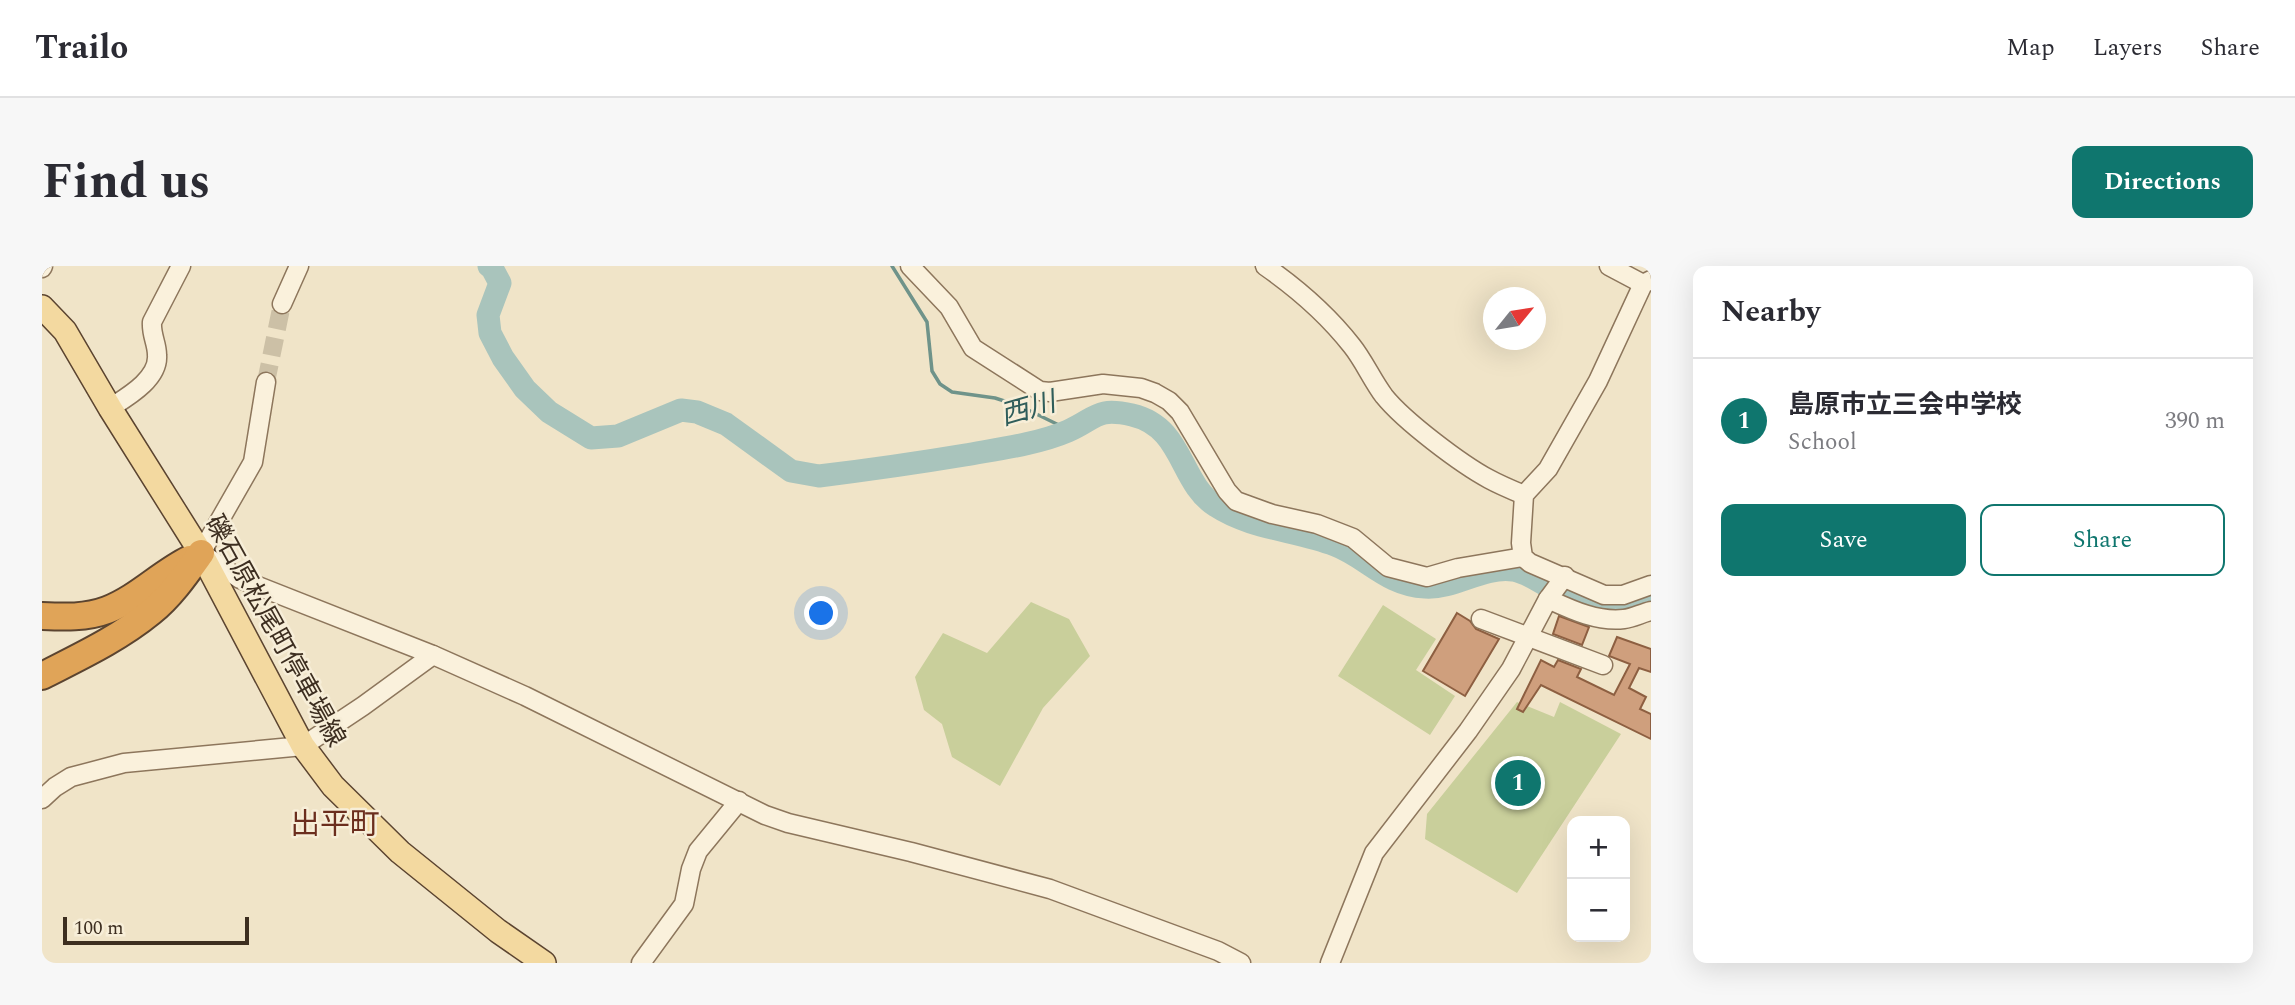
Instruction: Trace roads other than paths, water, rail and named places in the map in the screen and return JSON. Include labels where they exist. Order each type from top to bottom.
[{"type":"highway","points":[[42,616],[70,617],[107,610],[129,599],[172,568],[201,553]]},
{"type":"highway","points":[[42,676],[120,634],[153,611],[178,585],[201,553]]},
{"type":"main road","name":"礫石原松尾町停車場線","points":[[42,307],[65,331],[201,553],[303,746],[333,786],[400,852],[498,931],[544,963]]},
{"type":"street","points":[[110,408],[142,387],[155,367],[158,360],[151,332],[152,322],[181,266]]},
{"type":"street","points":[[282,304],[299,266]]},
{"type":"street","points":[[910,266],[949,307],[973,348],[1040,391],[1121,384],[1141,388],[1169,401],[1192,429],[1236,502],[1317,524],[1353,538],[1388,567],[1427,577],[1458,568],[1523,556]]},
{"type":"street","points":[[1265,266],[1301,292],[1327,317],[1353,347],[1384,396],[1402,414],[1488,478],[1524,495]]},
{"type":"street","points":[[1609,266],[1647,282],[1598,381],[1548,469],[1524,495],[1521,543],[1523,556],[1557,587],[1572,610],[1600,618],[1625,619],[1651,611]]},
{"type":"street","points":[[266,382],[253,462],[201,553],[240,579],[433,655],[524,696],[765,815],[1050,890],[1218,951],[1241,963]]},
{"type":"street","points":[[1557,587],[1604,595],[1623,595],[1651,585]]},
{"type":"street","points":[[1330,963],[1374,853],[1468,731],[1511,669],[1557,587]]},
{"type":"street","points":[[1481,619],[1603,664]]},
{"type":"street","points":[[42,799],[71,777],[124,763],[303,746],[433,655]]},
{"type":"street","points":[[641,963],[684,904],[691,869],[698,851],[739,801]]},
{"type":"waterway","name":"西川","points":[[489,266],[500,283],[488,315],[490,333],[503,358],[525,389],[549,412],[591,438],[618,436],[681,410],[697,412],[726,424],[791,471],[819,476],[1018,446],[1056,436],[1097,415],[1120,413],[1149,421],[1162,431],[1172,443],[1195,484],[1216,506],[1244,520],[1335,545],[1399,581],[1436,587],[1490,571],[1513,570],[1589,605],[1607,610],[1651,600]]},
{"type":"waterway","points":[[892,266],[927,322],[932,371],[940,384],[952,392],[995,398],[1020,406],[1069,430]]},
{"type":"tunnel","points":[[266,382],[282,304]]},
{"type":"place","name":"島原市立三会中学校","points":[[1518,783]]},
{"type":"district","name":"出平町","points":[[335,825]]}]
